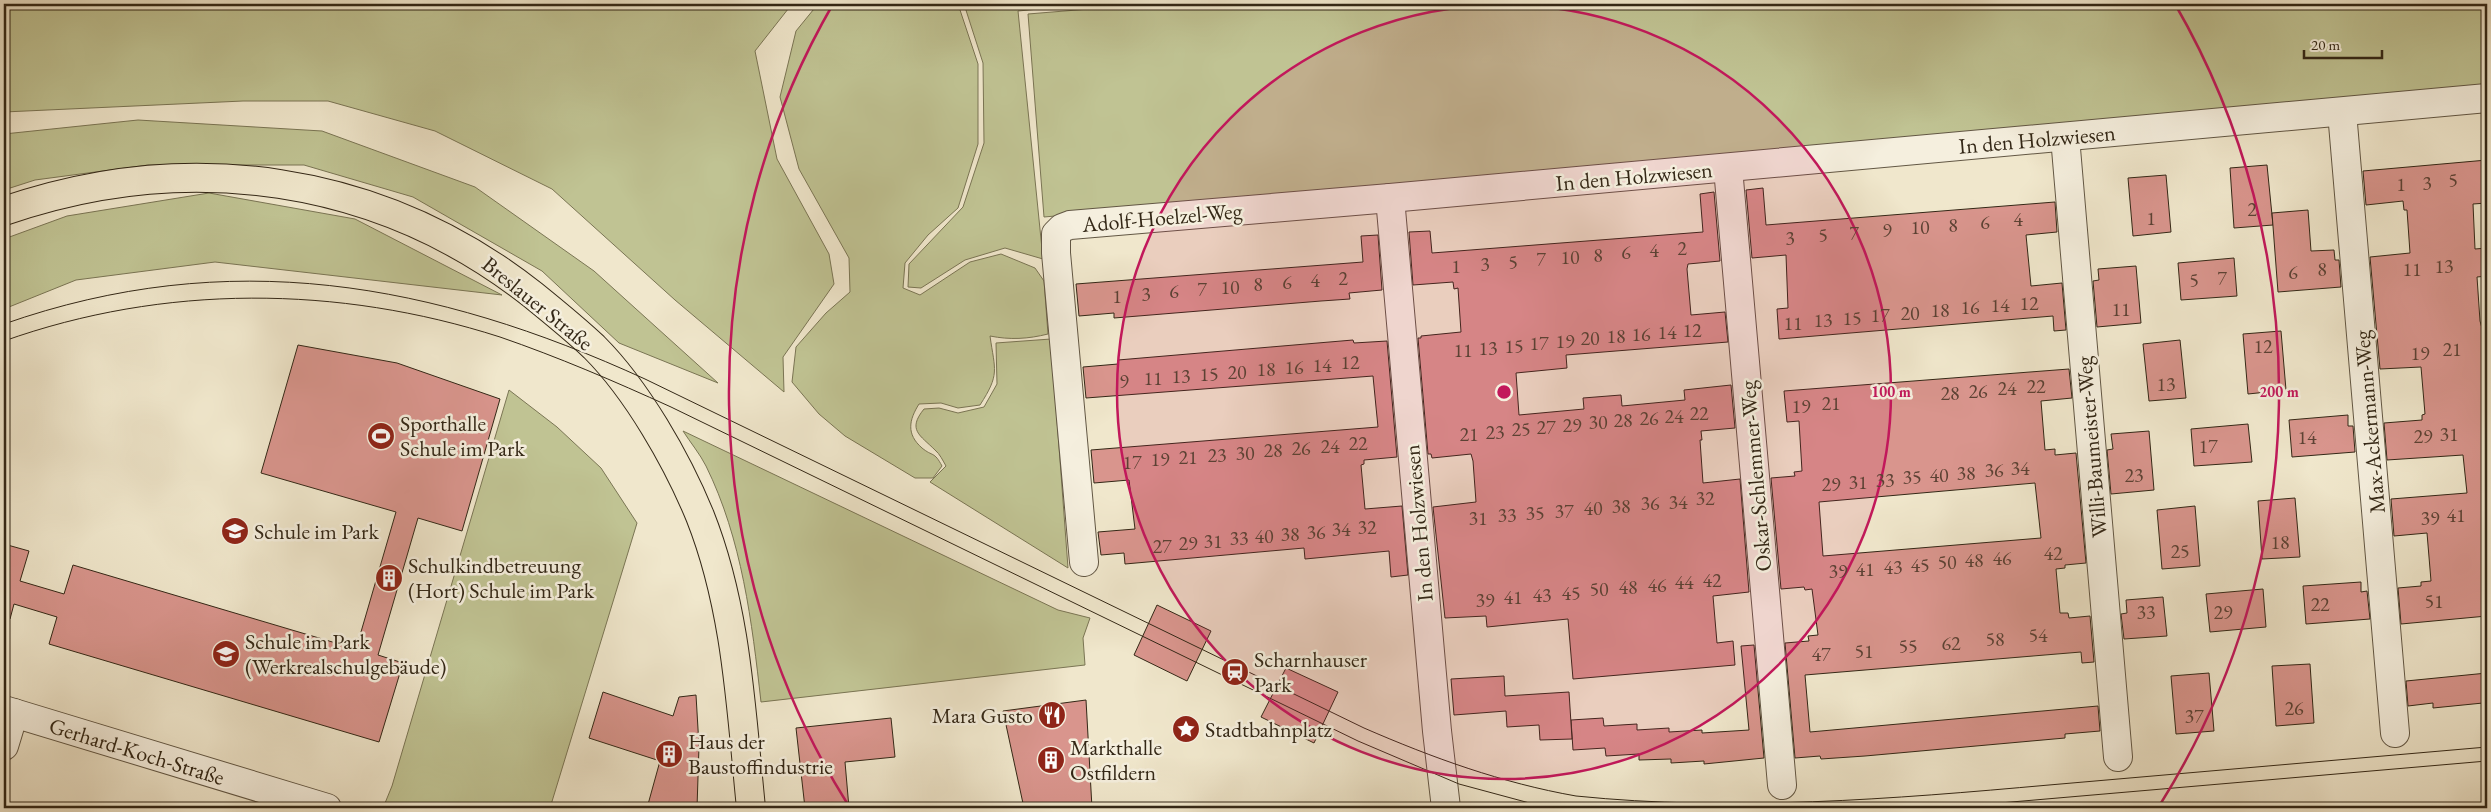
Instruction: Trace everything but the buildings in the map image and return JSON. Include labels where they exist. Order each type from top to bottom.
[{"type":"main road","name":"Breslauer Straße","points":[[4,211],[79,190],[148,179],[196,177],[248,179],[295,185],[384,210],[422,226],[471,250],[544,304],[595,348],[620,378],[670,454],[701,519],[717,566],[732,634],[740,686],[751,808]]},
{"type":"street","name":"In den Holzwiesen","points":[[1446,808],[1390,198],[2487,98]]},
{"type":"street","name":"Max-Ackermann-Weg","points":[[2342,112],[2395,733]]},
{"type":"street","name":"Willi-Baumeister-Weg","points":[[2065,137],[2118,757]]},
{"type":"street","name":"Oskar-Schlemmer-Weg","points":[[1728,168],[1782,785]]},
{"type":"street","name":"Adolf-Hoelzel-Weg","points":[[1084,562],[1056,234],[1062,228],[1080,224],[1390,198]]},
{"type":"street","points":[[4,746],[9,712]]},
{"type":"street","name":"Gerhard-Koch-Straße","points":[[9,712],[327,808]]},
{"type":"green space","points":[[4,4],[792,4],[755,51],[777,159],[829,254],[834,284],[783,357],[784,392],[675,300],[552,189],[435,131],[328,101],[243,101],[4,112]]},
{"type":"green space","points":[[818,4],[958,4],[978,64],[978,144],[958,208],[928,235],[905,263],[903,288],[920,295],[970,262],[1001,254],[1035,268],[1044,281],[1048,334],[1019,338],[990,336],[994,365],[993,379],[980,405],[958,408],[941,403],[919,404],[911,421],[911,432],[917,443],[935,456],[942,466],[933,478],[915,478],[845,436],[819,414],[792,382],[796,347],[826,313],[850,292],[849,258],[799,169],[780,97],[796,31]]},
{"type":"green space","points":[[964,4],[1091,4],[1018,11],[1043,259],[1005,248],[965,260],[921,288],[908,287],[909,264],[963,207],[984,143],[983,63]]},
{"type":"green space","points":[[1150,4],[2487,4],[2487,89],[1044,217],[1028,14]]},
{"type":"green space","points":[[138,120],[322,131],[475,187],[594,271],[718,383],[619,343],[542,271],[413,197],[304,165],[148,165],[35,180],[4,190],[4,134]]},
{"type":"green space","points":[[209,193],[355,219],[502,295],[215,262],[76,280],[4,309],[4,239],[67,216]]},
{"type":"green space","points":[[1051,339],[1068,568],[930,482],[946,466],[938,453],[920,436],[916,427],[916,422],[924,409],[939,408],[958,413],[984,407],[997,384],[996,343]]},
{"type":"green space","points":[[509,390],[557,427],[601,468],[637,523],[550,808],[383,808],[392,786]]},
{"type":"green space","points":[[683,431],[1058,610],[1090,618],[1083,638],[1085,665],[761,702],[744,581],[729,522],[706,466]]},
{"type":"tram line","points":[[4,324],[87,300],[169,286],[250,281],[329,286],[408,298],[487,318],[566,346],[645,379],[1364,728],[1495,777],[1548,791],[1576,796],[1694,803],[1812,802],[1872,799],[2487,747]]},
{"type":"tram line","points":[[4,341],[65,322],[126,309],[189,301],[251,298],[314,300],[377,308],[439,320],[500,337],[586,370],[671,407],[1358,741],[1459,784],[1548,808]]},
{"type":"tram line","points":[[1942,808],[2487,761]]},
{"type":"place","name":"Sporthalle Schule im Park","points":[[381,436]]},
{"type":"place","name":"Schule im Park","points":[[235,531]]},
{"type":"place","name":"Schulkindbetreuung (Hort) Schule im Park","points":[[389,578]]},
{"type":"place","name":"Schule im Park (Werkrealschulgebäude)","points":[[226,654]]},
{"type":"place","name":"Scharnhauser Park","points":[[1235,672]]},
{"type":"place","name":"Mara Gusto","points":[[1052,715]]},
{"type":"place","name":"Stadtbahnplatz","points":[[1186,729]]},
{"type":"place","name":"Haus der Baustoffindustrie","points":[[669,754]]},
{"type":"place","name":"Markthalle Ostfildern","points":[[1051,760]]}]
